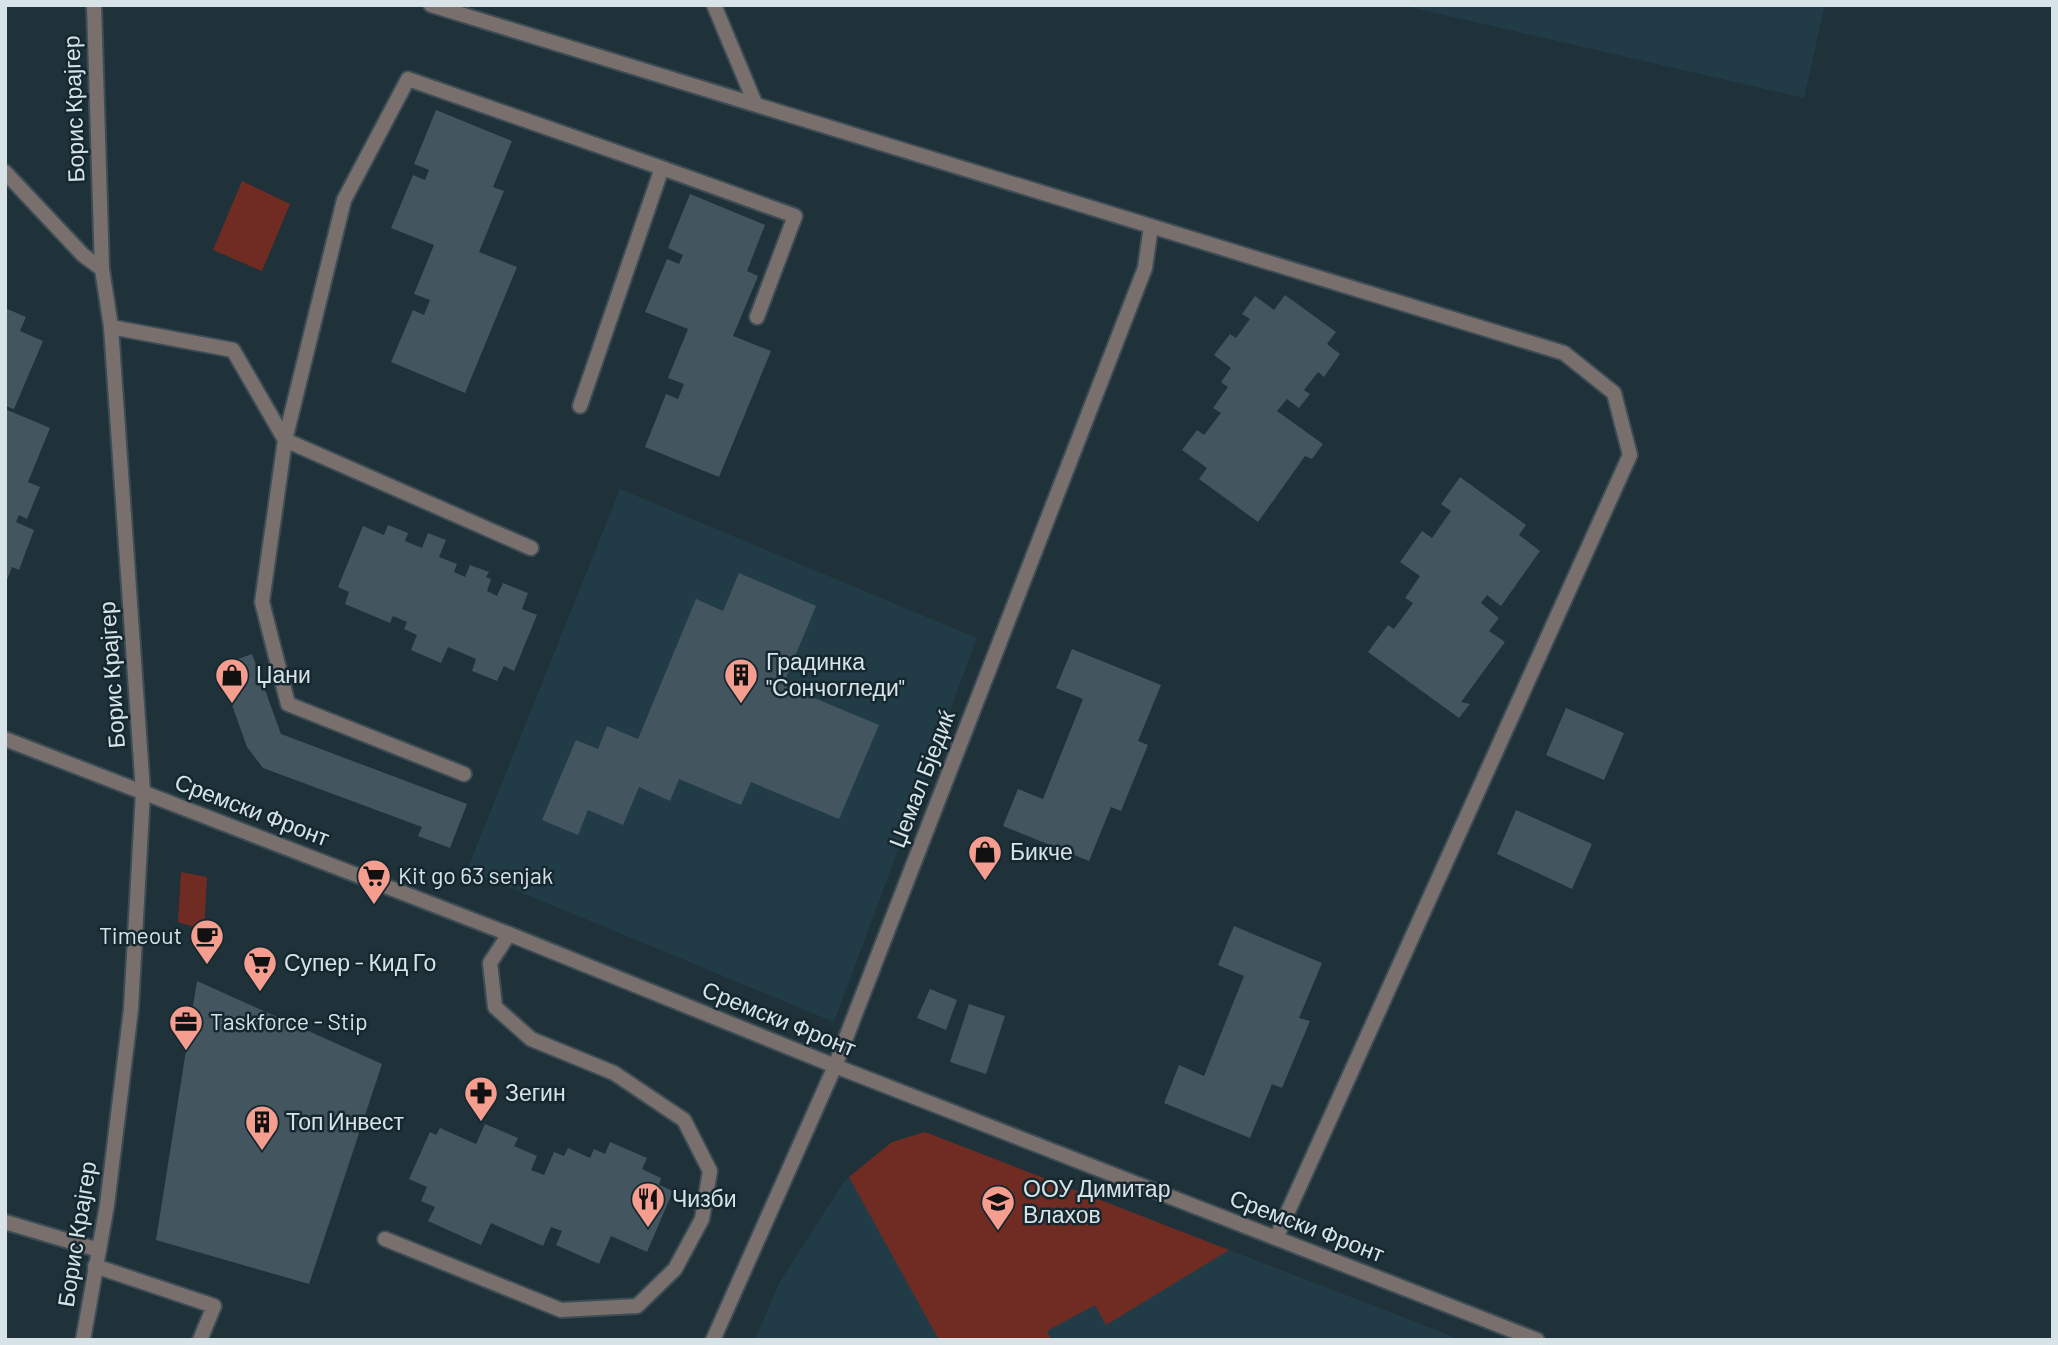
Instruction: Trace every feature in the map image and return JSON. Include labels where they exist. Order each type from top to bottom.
[{"type":"street","name":"Борис Крајгер","points":[[82,1340],[107,1205],[131,1009],[143,792],[111,327],[102,269],[94,5]]},
{"type":"street","points":[[431,5],[1564,353],[1614,393],[1630,455],[1276,1238]]},
{"type":"street","points":[[713,5],[755,103]]},
{"type":"street","points":[[464,774],[288,704],[262,602],[285,440],[344,200],[408,79],[795,216],[757,317]]},
{"type":"street","points":[[580,406],[662,168]]},
{"type":"street","points":[[5,172],[83,255],[102,269]]},
{"type":"street","name":"Џемал Бједиќ","points":[[713,1340],[835,1066],[1145,268],[1151,226]]},
{"type":"street","points":[[111,327],[233,350],[285,440],[531,548]]},
{"type":"street","name":"Сремски Фронт","points":[[5,739],[509,934],[835,1066],[1537,1340]]},
{"type":"street","points":[[385,1239],[561,1310],[637,1306],[674,1269],[702,1219],[709,1171],[684,1121],[614,1073],[531,1039],[495,1007],[490,963],[509,934]]},
{"type":"street","points":[[5,1222],[99,1250]]},
{"type":"street","points":[[95,1266],[214,1307],[200,1340]]},
{"type":"shaded area","points":[[1825,5],[1804,98],[1410,7]]},
{"type":"shaded area","points":[[242,181],[290,204],[262,271],[213,250]]},
{"type":"shaded area","points":[[620,489],[977,638],[834,1022],[467,870]]},
{"type":"shaded area","points":[[181,872],[207,877],[204,930],[178,922]]},
{"type":"shaded area","name":"ООУ Димитар Влахов","points":[[925,1132],[1462,1340],[755,1340],[779,1283],[845,1180],[892,1142]]},
{"type":"shaded area","points":[[925,1132],[1229,1250],[1106,1325],[1095,1305],[1047,1331],[1051,1340],[939,1340],[849,1177],[892,1142]]},
{"type":"building","points":[[436,110],[512,141],[493,187],[504,191],[479,252],[517,267],[465,393],[391,362],[413,310],[424,315],[430,300],[414,294],[434,245],[391,228],[413,175],[425,180],[429,170],[414,164]]},
{"type":"building","points":[[690,194],[765,225],[747,271],[758,276],[733,336],[771,351],[719,477],[645,447],[666,394],[678,399],[684,384],[668,378],[688,329],[645,312],[667,259],[679,264],[683,255],[668,248]]},
{"type":"building","points":[[1285,295],[1336,332],[1327,344],[1340,354],[1324,377],[1318,372],[1304,390],[1310,394],[1299,408],[1287,399],[1277,411],[1323,444],[1312,459],[1305,456],[1258,522],[1199,479],[1207,468],[1182,450],[1197,430],[1204,435],[1221,413],[1213,408],[1228,387],[1221,382],[1231,368],[1214,355],[1230,334],[1236,338],[1250,319],[1242,314],[1255,296],[1274,310]]},
{"type":"building","points":[[5,308],[26,317],[20,331],[43,341],[14,409],[5,406]]},
{"type":"building","points":[[5,409],[50,428],[28,482],[40,487],[27,519],[19,515],[16,522],[34,530],[19,570],[12,567],[5,585]]},
{"type":"building","points":[[1460,477],[1526,525],[1519,535],[1540,551],[1501,606],[1487,595],[1481,603],[1499,618],[1489,631],[1505,642],[1461,702],[1470,704],[1459,718],[1368,652],[1388,625],[1394,629],[1413,603],[1405,598],[1420,576],[1400,562],[1422,531],[1432,538],[1451,511],[1441,504]]},
{"type":"building","points":[[388,525],[408,533],[405,541],[422,548],[428,533],[446,540],[439,557],[457,564],[454,572],[465,577],[470,565],[489,572],[486,577],[491,579],[487,591],[497,596],[503,583],[528,593],[522,609],[537,615],[514,671],[504,666],[497,681],[472,671],[476,659],[448,647],[441,663],[411,650],[417,635],[404,629],[407,622],[393,616],[390,623],[345,604],[349,592],[338,587],[363,526],[384,535]]},
{"type":"building","name":"Градинка \"Сончогледи\"","points":[[739,573],[816,606],[783,685],[879,725],[839,819],[751,782],[741,805],[679,779],[670,801],[639,787],[623,825],[588,810],[578,835],[542,820],[576,740],[598,749],[607,726],[638,739],[696,599],[723,611]]},
{"type":"building","points":[[1072,649],[1161,685],[1138,741],[1148,745],[1121,811],[1111,807],[1089,861],[1003,826],[1018,789],[1043,799],[1083,699],[1056,688]]},
{"type":"building","points":[[252,654],[281,734],[467,804],[450,848],[418,836],[422,827],[263,768],[247,747],[218,666]]},
{"type":"building","points":[[1566,708],[1624,733],[1604,780],[1546,755]]},
{"type":"building","points":[[1516,810],[1592,844],[1572,889],[1497,854]]},
{"type":"building","points":[[1234,926],[1322,963],[1299,1018],[1310,1021],[1282,1088],[1272,1084],[1250,1138],[1164,1103],[1179,1065],[1204,1076],[1244,976],[1218,965]]},
{"type":"building","name":"Топ Инвест","points":[[197,981],[382,1064],[309,1284],[156,1240]]},
{"type":"building","points":[[930,989],[957,1000],[946,1030],[917,1018]]},
{"type":"building","points":[[969,1004],[1005,1016],[986,1074],[950,1062]]},
{"type":"building","points":[[485,1124],[518,1138],[514,1146],[537,1156],[531,1170],[544,1175],[554,1152],[564,1156],[568,1148],[590,1158],[594,1149],[605,1154],[610,1142],[647,1158],[642,1169],[661,1178],[659,1185],[673,1191],[647,1252],[611,1236],[599,1264],[556,1245],[562,1231],[551,1227],[543,1246],[491,1223],[481,1245],[428,1221],[435,1207],[421,1201],[427,1187],[409,1179],[430,1132],[436,1135],[440,1128],[476,1144]]},
{"type":"place","name":"Џани","points":[[232,705]]},
{"type":"place","name":"Градинка \"Сончогледи\"","points":[[741,705]]},
{"type":"place","name":"Бикче","points":[[985,882]]},
{"type":"place","name":"Kit go 63 senjak","points":[[374,906]]},
{"type":"place","name":"Timeout","points":[[207,966]]},
{"type":"place","name":"Супер - Кид Го","points":[[260,993]]},
{"type":"place","name":"Taskforce - Stip","points":[[186,1052]]},
{"type":"place","name":"Зегин","points":[[481,1123]]},
{"type":"place","name":"Топ Инвест","points":[[262,1152]]},
{"type":"place","name":"Чизби","points":[[648,1229]]},
{"type":"place","name":"ООУ Димитар Влахов","points":[[998,1232]]}]
